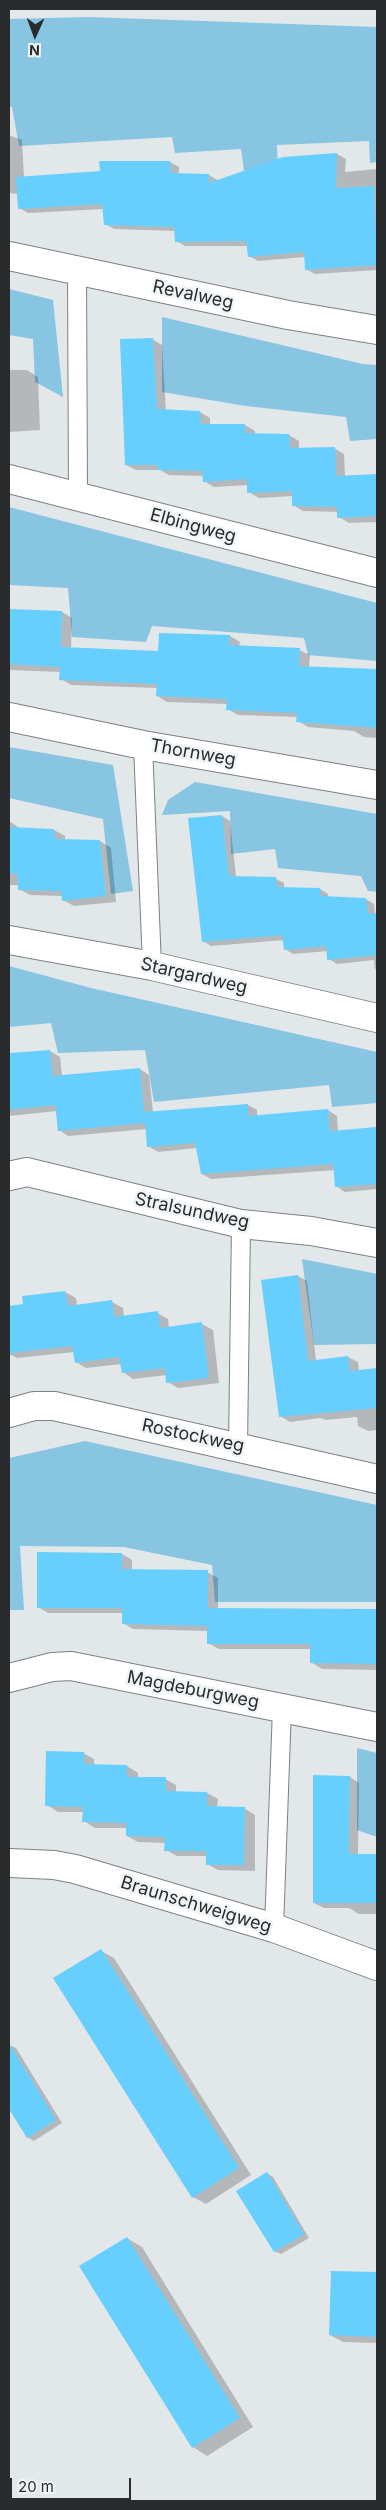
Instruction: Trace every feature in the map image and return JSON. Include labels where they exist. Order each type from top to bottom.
[{"type":"street","name":"Revalweg","points":[[9,256],[288,314],[377,330]]},
{"type":"street","name":"Elbingweg","points":[[9,479],[377,573]]},
{"type":"street","name":"Thornweg","points":[[9,717],[144,745],[377,785]]},
{"type":"street","name":"Stargardweg","points":[[9,940],[152,966],[377,1018]]},
{"type":"street","name":"Stralsundweg","points":[[9,1176],[27,1172],[241,1224],[311,1231],[377,1243]]},
{"type":"street","name":"Rostockweg","points":[[9,1413],[34,1406],[54,1406],[238,1446],[377,1479]]},
{"type":"street","name":"Magdeburgweg","points":[[10,1678],[52,1667],[71,1666],[377,1727]]},
{"type":"street","name":"Braunschweigweg","points":[[10,1863],[54,1865],[75,1869],[274,1928],[377,1966]]},
{"type":"lane","points":[[77,271],[78,496]]},
{"type":"lane","points":[[144,745],[152,966]]},
{"type":"lane","points":[[238,1446],[241,1224]]},
{"type":"lane","points":[[274,1928],[282,1708]]},
{"type":"shaded area","points":[[88,17],[377,27],[377,162],[370,163],[369,141],[277,145],[279,211],[250,213],[241,149],[175,153],[172,137],[19,146],[12,107],[9,107],[9,19]]},
{"type":"shaded area","points":[[9,289],[53,300],[63,397],[35,382],[33,339],[9,335]]},
{"type":"shaded area","points":[[162,317],[363,364],[377,365],[377,439],[350,441],[346,417],[246,406],[162,392]]},
{"type":"shaded area","points":[[9,507],[377,603],[377,661],[308,655],[304,638],[152,626],[146,642],[72,637],[68,588],[9,585]]},
{"type":"shaded area","points":[[9,747],[113,765],[133,891],[111,894],[103,819],[9,798]]},
{"type":"shaded area","points":[[195,782],[377,814],[377,892],[368,891],[361,876],[278,868],[275,849],[231,854],[230,811],[162,815],[168,800]]},
{"type":"shaded area","points":[[9,966],[91,988],[377,1052],[377,1103],[332,1107],[329,1085],[154,1102],[145,1050],[58,1053],[51,1023],[9,1027]]},
{"type":"shaded area","points":[[302,1259],[377,1274],[377,1344],[314,1345]]},
{"type":"shaded area","points":[[85,1441],[377,1505],[377,1602],[215,1602],[212,1565],[124,1547],[20,1546],[24,1610],[9,1610],[9,1458]]},
{"type":"shaded area","points":[[357,1748],[377,1753],[377,1837],[357,1830]]},
{"type":"building","points":[[337,153],[336,188],[374,186],[377,265],[305,270],[304,252],[248,257],[246,241],[175,242],[174,227],[104,225],[102,204],[18,209],[16,177],[100,171],[99,161],[170,161],[171,173],[209,174],[209,183],[283,157]]},
{"type":"building","points":[[153,338],[157,409],[200,411],[201,424],[245,424],[245,433],[289,434],[290,448],[335,447],[336,476],[377,474],[377,516],[337,518],[337,507],[292,506],[292,491],[247,493],[247,479],[203,482],[202,471],[158,470],[157,465],[125,465],[120,339]]},
{"type":"building","points":[[9,609],[62,611],[61,647],[158,651],[159,633],[230,635],[229,645],[300,648],[299,666],[377,669],[377,728],[296,722],[297,713],[226,710],[227,699],[156,696],[157,684],[59,680],[60,667],[9,664]]},
{"type":"building","points":[[222,815],[229,876],[276,877],[277,887],[320,888],[321,896],[366,898],[368,914],[377,913],[377,955],[327,960],[326,946],[284,950],[282,935],[202,942],[188,818]]},
{"type":"building","points":[[9,827],[54,829],[55,839],[100,840],[106,896],[62,901],[61,891],[18,890],[17,873],[9,874]]},
{"type":"building","points":[[50,1050],[55,1105],[9,1110],[9,1053]]},
{"type":"building","points":[[140,1068],[144,1112],[248,1104],[248,1116],[328,1109],[330,1131],[377,1127],[377,1184],[335,1187],[333,1164],[201,1174],[195,1143],[147,1147],[145,1123],[58,1131],[52,1076]]},
{"type":"building","points":[[298,1275],[308,1361],[348,1356],[350,1371],[377,1368],[377,1408],[279,1417],[261,1280]]},
{"type":"building","points":[[65,1291],[68,1306],[112,1300],[114,1317],[158,1311],[160,1328],[202,1322],[209,1378],[166,1383],[165,1368],[122,1373],[119,1357],[75,1363],[72,1346],[9,1353],[9,1306],[23,1304],[22,1296]]},
{"type":"building","points":[[37,1552],[122,1553],[122,1569],[208,1570],[208,1608],[377,1609],[377,1664],[310,1663],[310,1644],[207,1644],[207,1626],[122,1624],[122,1608],[37,1608]]},
{"type":"building","points":[[46,1751],[84,1752],[84,1764],[127,1765],[127,1777],[166,1777],[166,1791],[207,1792],[207,1806],[245,1807],[244,1865],[206,1865],[206,1851],[164,1851],[165,1837],[126,1836],[126,1823],[82,1822],[83,1807],[45,1806]]},
{"type":"building","points":[[313,1775],[350,1776],[349,1854],[377,1854],[377,1903],[313,1903]]},
{"type":"building","points":[[101,1949],[239,2168],[192,2198],[53,1978]]},
{"type":"building","points":[[9,2043],[56,2120],[27,2138],[9,2109]]},
{"type":"building","points":[[267,2172],[304,2234],[274,2252],[236,2191]]},
{"type":"building","points":[[127,2237],[240,2418],[192,2448],[79,2266]]},
{"type":"building","points":[[331,2271],[377,2272],[377,2337],[329,2335]]}]
